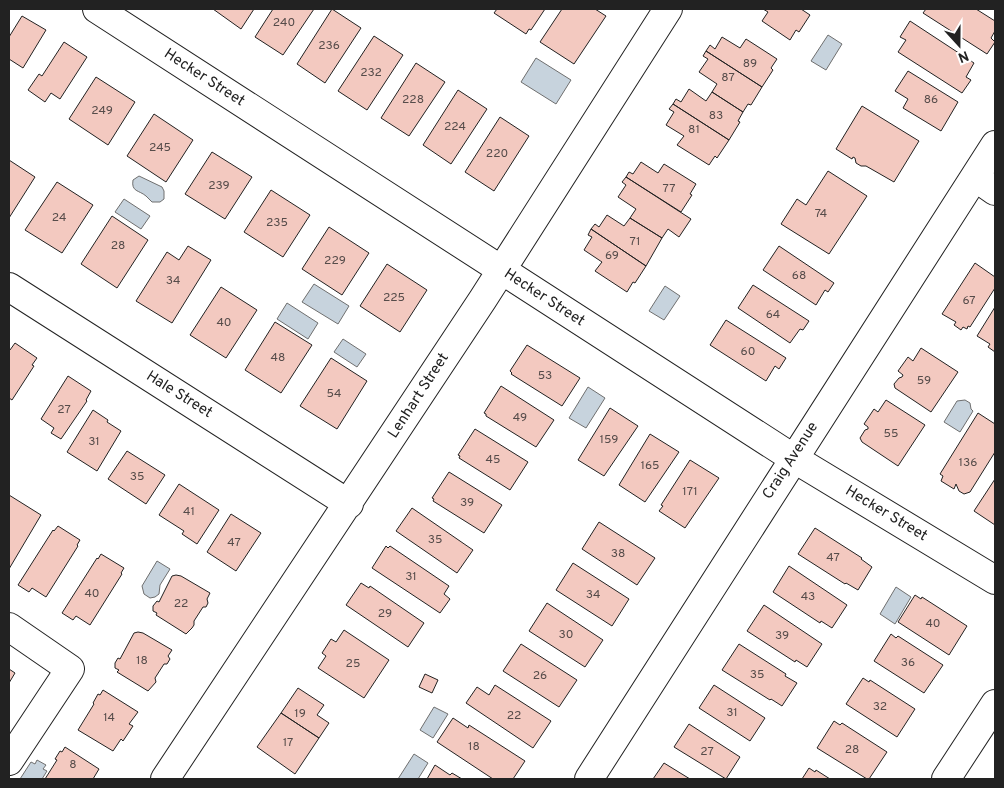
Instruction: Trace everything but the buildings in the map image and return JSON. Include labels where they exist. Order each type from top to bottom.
[{"type":"street","name":"Hecker Street","points":[[97,9],[793,458],[995,580]]},
{"type":"street","name":"Lenhart Street","points":[[165,779],[349,504],[668,9]]},
{"type":"street","name":"Craig Avenue","points":[[589,779],[793,458],[985,184],[995,145]]},
{"type":"street","name":"Hale Street","points":[[9,287],[349,504]]},
{"type":"street","points":[[9,627],[70,669],[9,761]]},
{"type":"street","points":[[946,779],[995,704]]},
{"type":"shaded area","points":[[828,35],[842,44],[826,70],[811,61]]},
{"type":"shaded area","points":[[536,58],[571,80],[556,104],[521,82]]},
{"type":"shaded area","points":[[139,176],[162,187],[164,199],[160,202],[152,202],[134,189],[133,180]]},
{"type":"shaded area","points":[[124,199],[150,216],[141,229],[115,212]]},
{"type":"shaded area","points":[[314,284],[349,306],[338,324],[302,302]]},
{"type":"shaded area","points":[[665,286],[680,296],[664,320],[649,311]]},
{"type":"shaded area","points":[[287,303],[318,323],[308,339],[277,319]]},
{"type":"shaded area","points":[[343,339],[366,354],[357,367],[334,352]]},
{"type":"shaded area","points":[[588,387],[605,398],[586,428],[569,418]]},
{"type":"shaded area","points":[[965,400],[970,403],[973,411],[960,432],[944,422],[957,401]]},
{"type":"shaded area","points":[[157,561],[170,569],[160,585],[159,594],[150,598],[144,594],[142,586]]},
{"type":"shaded area","points":[[896,587],[911,597],[895,624],[880,614]]},
{"type":"shaded area","points":[[434,707],[448,714],[433,738],[420,730]]},
{"type":"shaded area","points":[[414,754],[428,763],[418,779],[398,779]]},
{"type":"shaded area","points":[[37,760],[46,765],[43,769],[47,771],[42,779],[20,779],[31,762],[35,764]]}]
